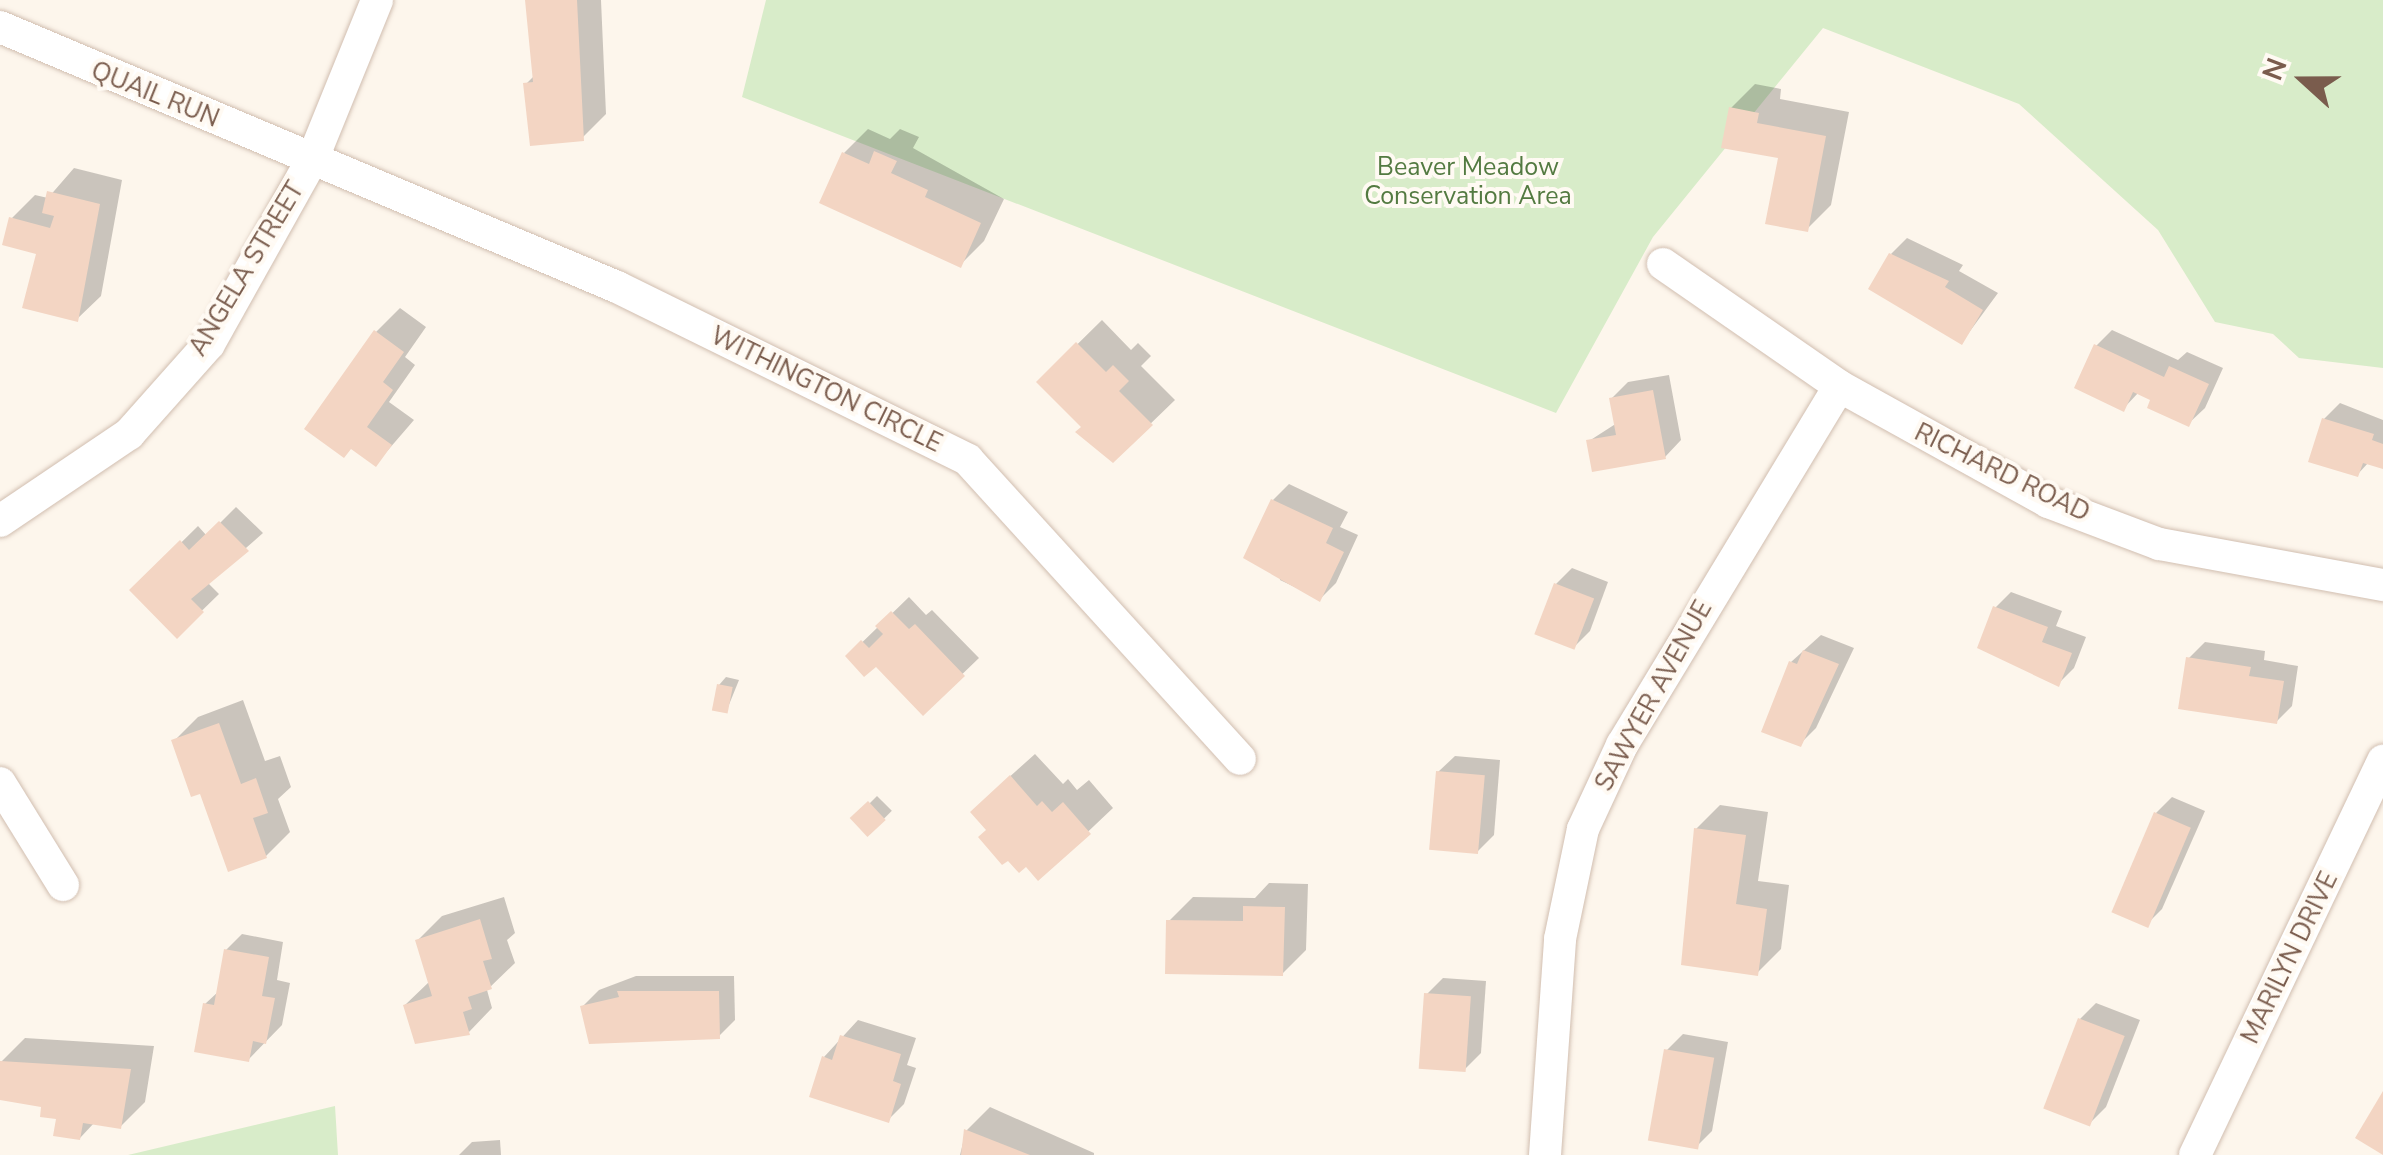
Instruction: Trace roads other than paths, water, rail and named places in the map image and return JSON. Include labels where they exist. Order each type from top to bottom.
[{"type":"street","name":"ANGELA STREET","points":[[0,521],[129,434],[208,344],[313,158],[377,0]]},
{"type":"street","name":"QUAIL RUN","points":[[0,27],[313,158]]},
{"type":"street","name":"WITHINGTON CIRCLE","points":[[313,158],[617,287],[968,460],[1240,760]]},
{"type":"street","name":"RICHARD ROAD","points":[[1663,264],[1839,386],[2048,502],[2159,544],[2383,585]]},
{"type":"street","name":"SAWYER AVENUE","points":[[1545,1155],[1560,940],[1582,829],[1631,729],[1839,386]]},
{"type":"street","name":"MARILYN DRIVE","points":[[2194,1155],[2383,760]]},
{"type":"street","points":[[0,783],[63,885]]},
{"type":"park label","name":"Beaver Meadow Conservation Area","points":[[1468,182]]}]
